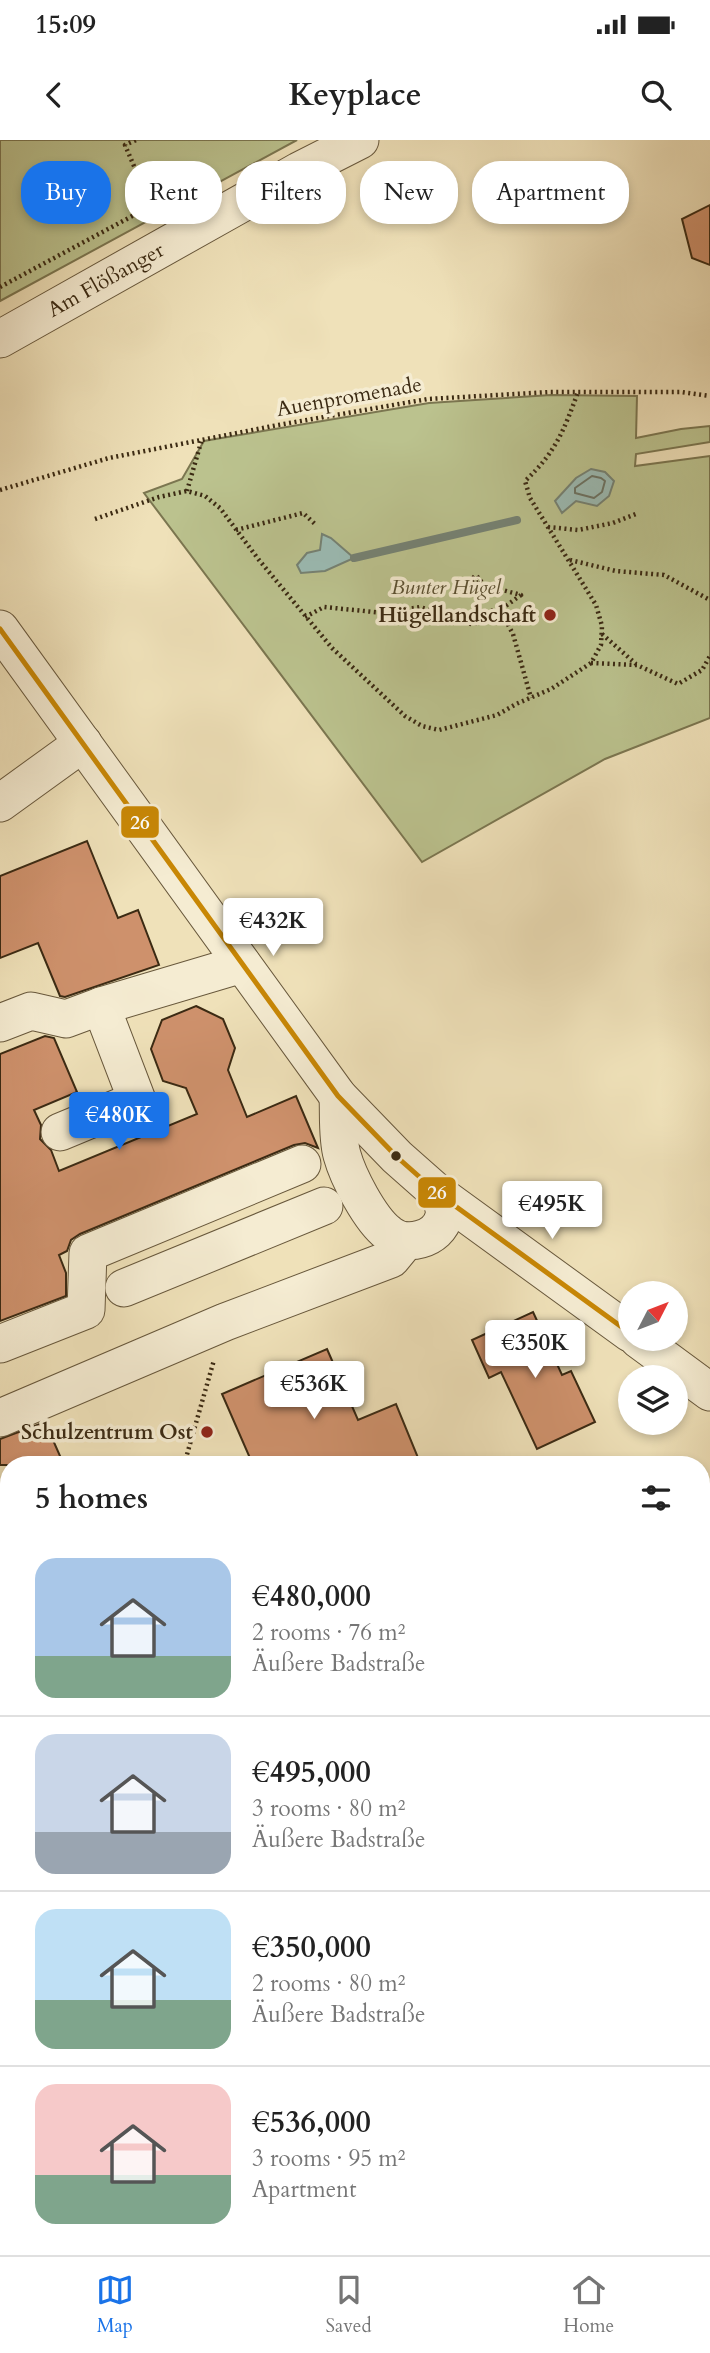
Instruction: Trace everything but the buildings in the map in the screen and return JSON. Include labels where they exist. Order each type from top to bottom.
[{"type":"street","name":"Am Flößanger","points":[[0,339],[360,140]]},
{"type":"street","points":[[0,629],[338,1096],[397,1157],[440,1195],[618,1324]]},
{"type":"street","points":[[0,803],[83,743]]},
{"type":"street","points":[[0,1023],[31,1011],[66,1019],[242,964]]},
{"type":"street","points":[[60,1132],[136,1100],[101,1006]]},
{"type":"street","points":[[338,1096],[342,1154],[366,1208],[388,1234],[405,1242],[425,1238],[439,1226],[445,1215],[440,1195]]},
{"type":"street","points":[[0,1344],[86,1310],[88,1253],[302,1164]]},
{"type":"street","points":[[223,1198],[241,1240]]},
{"type":"street","points":[[124,1289],[324,1206]]},
{"type":"street","points":[[0,1418],[225,1322],[391,1259],[405,1242]]},
{"type":"street","points":[[656,1351],[706,1384]]},
{"type":"path","points":[[0,287],[151,206],[125,145],[136,140]]},
{"type":"path","name":"Auenpromenade","points":[[0,490],[109,458],[428,399],[550,392],[681,393],[710,396]]},
{"type":"path","points":[[94,519],[159,497],[187,491],[205,496],[220,508],[305,617],[341,656],[405,716],[422,726],[439,730],[497,715],[551,690],[591,663],[601,645],[602,626],[596,605],[530,498],[525,481],[539,468],[563,435],[578,392]]},
{"type":"path","points":[[187,491],[202,439]]},
{"type":"path","points":[[236,530],[303,513],[314,524]]},
{"type":"path","points":[[547,527],[578,530],[613,523],[636,514]]},
{"type":"path","points":[[569,559],[616,571],[664,575],[710,600]]},
{"type":"path","points":[[305,617],[324,607],[384,613],[420,607],[474,625],[488,611],[499,610],[521,595],[484,585]]},
{"type":"path","points":[[499,610],[513,634],[531,698]]},
{"type":"path","points":[[602,634],[637,665],[678,684],[702,670],[710,656]]},
{"type":"path","points":[[591,663],[637,665]]},
{"type":"path","points":[[187,1456],[225,1322]]},
{"type":"green space","points":[[0,140],[297,140],[258,161],[236,161],[236,173],[222,181],[222,161],[125,161],[125,224],[142,224],[0,301]]},
{"type":"green space","name":"Bunter Hügel","points":[[551,395],[637,396],[636,438],[710,426],[710,442],[636,454],[635,466],[710,456],[710,718],[605,759],[422,862],[144,493],[182,479],[204,441],[429,403]]},
{"type":"water","points":[[591,469],[605,472],[614,481],[609,496],[597,506],[576,501],[562,513],[555,501],[576,478]]},
{"type":"water","points":[[322,534],[331,538],[354,558],[325,571],[301,573],[297,565],[307,553],[320,550]]},
{"type":"waterway","points":[[354,558],[517,520]]},
{"type":"transit line","name":"26","points":[[0,629],[338,1096],[397,1157],[440,1195],[618,1324]]},
{"type":"place","name":"Hügellandschaft","points":[[550,615]]},
{"type":"place","name":"Schulzentrum Ost","points":[[207,1432]]}]
